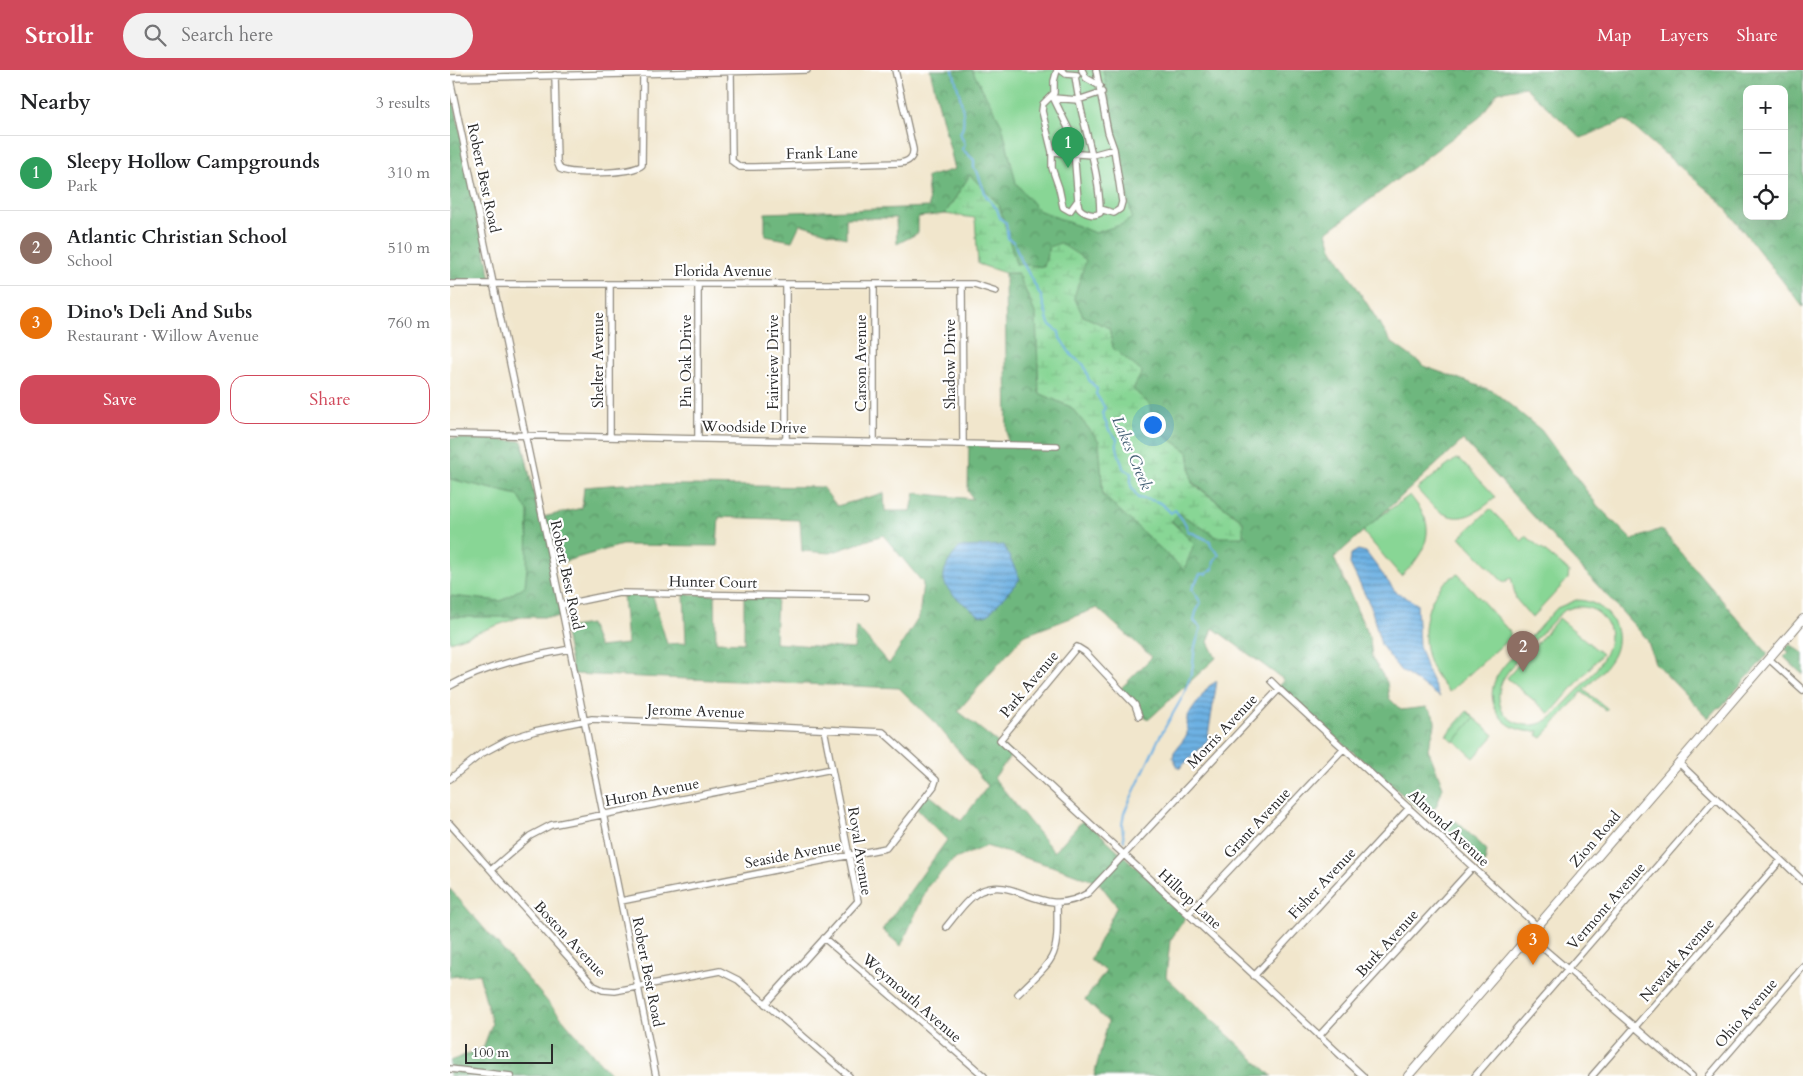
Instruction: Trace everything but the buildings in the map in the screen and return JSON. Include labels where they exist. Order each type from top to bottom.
[{"type":"street","points":[[450,79],[807,70]]},
{"type":"street","name":"Frank Lane","points":[[731,72],[732,161],[740,167],[754,167],[900,163],[908,161],[913,155],[913,148],[895,70]]},
{"type":"street","points":[[1078,200],[1071,210],[1063,207],[1052,168],[1052,152],[1042,108],[1043,104],[1052,98],[1054,80],[1059,70],[1066,74],[1075,75],[1082,71],[1086,78],[1101,89]]},
{"type":"street","points":[[1096,70],[1108,132],[1114,149],[1122,204],[1120,209],[1113,213],[1100,209]]},
{"type":"street","points":[[555,75],[556,162],[560,169],[573,172],[632,170],[642,164],[642,73]]},
{"type":"street","points":[[1052,98],[1072,136],[1078,208],[1085,213],[1097,215],[1100,213],[1100,209],[1092,155],[1078,100],[1075,75]]},
{"type":"street","name":"Robert Best Road","points":[[450,79],[561,605],[656,1076]]},
{"type":"street","points":[[1052,98],[1078,100],[1101,89]]},
{"type":"street","points":[[1052,152],[1092,155],[1114,149]]},
{"type":"street","name":"Florida Avenue","points":[[450,284],[974,284],[996,291]]},
{"type":"street","name":"Shelter Avenue","points":[[610,284],[610,437]]},
{"type":"street","name":"Pin Oak Drive","points":[[698,284],[698,438]]},
{"type":"street","name":"Fairview Drive","points":[[786,284],[786,439]]},
{"type":"street","name":"Carson Avenue","points":[[874,284],[874,442]]},
{"type":"street","name":"Shadow Drive","points":[[962,284],[962,443]]},
{"type":"street","name":"Woodside Drive","points":[[450,434],[786,439],[1057,446]]},
{"type":"street","name":"Hunter Court","points":[[561,605],[619,593],[866,597]]},
{"type":"street","name":"Zion Road","points":[[1408,1076],[1803,620]]},
{"type":"street","name":"Park Avenue","points":[[1000,741],[1002,734],[1077,647],[1086,652],[1136,705],[1139,716]]},
{"type":"street","points":[[450,686],[496,665],[570,649]]},
{"type":"street","points":[[1769,658],[1803,690]]},
{"type":"street","points":[[1271,680],[1344,748]]},
{"type":"street","name":"Morris Avenue","points":[[1057,904],[1076,900],[1088,893],[1279,688]]},
{"type":"street","name":"Jerome Avenue","points":[[450,779],[481,754],[509,739],[535,731],[584,721],[824,729],[885,733],[936,780]]},
{"type":"street","name":"Royal Avenue","points":[[765,1004],[858,902],[824,729]]},
{"type":"street","name":"Hilltop Lane","points":[[1000,741],[1363,1076]]},
{"type":"street","name":"Almond Avenue","points":[[1344,748],[1538,926]]},
{"type":"street","name":"Grant Avenue","points":[[1188,914],[1344,748]]},
{"type":"street","points":[[1679,763],[1803,881]]},
{"type":"street","name":"Huron Avenue","points":[[491,870],[540,830],[551,825],[832,769]]},
{"type":"street","name":"Seaside Avenue","points":[[621,901],[884,849],[890,846],[934,786],[936,780]]},
{"type":"street","name":"Vermont Avenue","points":[[1475,1076],[1716,798]]},
{"type":"street","name":"Fisher Avenue","points":[[1254,976],[1408,808]]},
{"type":"street","name":"Boston Avenue","points":[[450,824],[594,986],[610,991],[720,971],[735,978],[849,1076]]},
{"type":"street","name":"Newark Avenue","points":[[1592,1076],[1781,860]]},
{"type":"street","name":"Burk Avenue","points":[[1320,1036],[1473,867]]},
{"type":"street","points":[[946,927],[974,896],[990,888],[1006,889],[1042,902],[1057,904],[1055,952],[1045,968],[1018,994]]},
{"type":"street","points":[[1530,936],[1692,1076]]},
{"type":"street","name":"Weymouth Avenue","points":[[824,938],[984,1076]]},
{"type":"street","name":"Ohio Avenue","points":[[1709,1076],[1803,967]]},
{"type":"street","points":[[450,1069],[511,1076]]},
{"type":"green space","points":[[930,70],[972,70],[1002,125],[1016,183],[1038,210],[1095,233],[1123,224],[1132,218],[1103,70],[1803,70],[1803,307],[1719,200],[1625,120],[1581,138],[1525,87],[1498,92],[1480,117],[1327,232],[1332,248],[1391,342],[1426,367],[1493,391],[1541,430],[1597,505],[1632,540],[1661,529],[1768,654],[1721,707],[1717,708],[1708,718],[1655,663],[1647,639],[1463,440],[1334,558],[1370,639],[1372,658],[1387,682],[1389,698],[1401,710],[1426,707],[1434,718],[1435,723],[1428,749],[1443,787],[1436,807],[1425,814],[1277,687],[1284,680],[1213,628],[1208,642],[1216,658],[1148,720],[1120,689],[1152,657],[1097,608],[1023,636],[958,711],[1012,754],[994,778],[1054,852],[1084,819],[1165,894],[1185,918],[1170,941],[1166,977],[1272,1076],[1094,1076],[1108,1022],[1085,1000],[1106,971],[1090,960],[1117,906],[1099,883],[986,846],[953,860],[928,886],[901,946],[882,930],[947,840],[916,808],[927,793],[961,821],[988,786],[937,725],[899,688],[573,674],[564,628],[590,624],[599,647],[627,644],[623,594],[652,593],[667,644],[686,643],[684,594],[715,595],[716,642],[744,643],[744,594],[777,595],[775,643],[854,649],[856,626],[889,664],[919,617],[923,583],[883,535],[830,553],[802,551],[800,520],[719,517],[717,546],[622,545],[552,565],[562,617],[450,617],[450,596],[501,601],[525,586],[528,512],[518,495],[450,479],[450,438],[522,441],[539,518],[582,508],[584,487],[623,484],[822,487],[837,506],[884,493],[885,511],[911,511],[915,493],[973,499],[968,491],[969,442],[1007,443],[1005,273],[1018,273],[1036,315],[1039,393],[1071,407],[1099,441],[1103,496],[1194,544],[1171,520],[1179,513],[1218,537],[1243,521],[1192,482],[1188,452],[1152,427],[1150,405],[1133,389],[1142,372],[1112,348],[1109,328],[1083,316],[1049,247],[1044,267],[1016,264],[999,205],[970,175],[945,214],[918,217],[918,233],[897,244],[896,218],[846,218],[846,238],[800,224],[792,241],[765,236],[765,213],[929,207],[927,177],[955,169]]},
{"type":"green space","points":[[965,70],[1115,70],[1147,216],[1083,241],[1041,223],[1014,191]]},
{"type":"green space","points":[[450,82],[492,284],[450,281]]},
{"type":"green space","points":[[970,175],[999,205],[1016,264],[1044,267],[1049,247],[1060,243],[1086,260],[1074,297],[1083,316],[1109,328],[1113,348],[1142,372],[1133,389],[1150,405],[1152,427],[1188,452],[1192,483],[1243,521],[1243,537],[1217,537],[1179,513],[1171,521],[1194,544],[1184,570],[1103,495],[1099,441],[1071,407],[1039,393],[1036,315],[1018,273],[1005,273],[978,264],[975,218],[945,214]]},
{"type":"green space","points":[[450,442],[523,444],[557,604],[450,642]]},
{"type":"green space","points":[[1456,459],[1461,460],[1496,497],[1484,507],[1463,517],[1454,517],[1436,509],[1417,489]]},
{"type":"green space","points":[[1410,495],[1425,518],[1427,535],[1418,558],[1401,576],[1364,533],[1364,528]]},
{"type":"green space","points":[[1490,509],[1522,541],[1526,536],[1569,571],[1568,579],[1532,618],[1516,599],[1511,577],[1504,583],[1460,537]]},
{"type":"green space","points":[[1458,574],[1510,632],[1510,638],[1449,692],[1431,666],[1425,641],[1425,627],[1427,614],[1438,590]]},
{"type":"green space","points":[[1576,600],[1595,604],[1610,616],[1615,625],[1617,644],[1608,664],[1584,690],[1608,709],[1606,711],[1582,692],[1542,738],[1537,735],[1539,731],[1518,729],[1501,718],[1493,700],[1493,689],[1501,669],[1523,645],[1515,636],[1517,634],[1525,643],[1557,608]],"holes":[[[1578,607],[1595,611],[1604,619],[1609,631],[1609,644],[1604,656],[1586,681],[1547,720],[1525,725],[1515,722],[1501,708],[1499,697],[1504,677],[1557,617],[1565,610]]]},
{"type":"green space","points":[[1559,618],[1602,654],[1550,714],[1507,678]]},
{"type":"green space","points":[[1790,644],[1803,653],[1803,675],[1784,657],[1789,652],[1785,649]]},
{"type":"green space","points":[[1467,711],[1474,718],[1454,742],[1446,735]]},
{"type":"green space","points":[[1474,718],[1494,735],[1474,758],[1454,740]]},
{"type":"green space","points":[[1456,821],[1487,850],[1484,868],[1441,829]]},
{"type":"green space","points":[[450,889],[612,1076],[450,1076],[450,1061],[483,1048],[492,1024],[479,974],[450,977]]},
{"type":"water","points":[[1004,545],[1020,579],[988,615],[980,616],[946,586],[944,579],[945,570],[960,547]]},
{"type":"water","points":[[1358,550],[1366,552],[1395,591],[1417,604],[1419,645],[1427,670],[1440,697],[1400,670],[1381,645],[1371,607],[1350,564],[1351,554]]},
{"type":"water","points":[[1217,681],[1207,742],[1179,769],[1173,758],[1174,752],[1187,735],[1187,717],[1209,686]]},
{"type":"waterway","name":"Lakes Creek","points":[[953,70],[964,120],[960,133],[965,144],[962,149],[974,160],[974,169],[977,171],[986,196],[997,209],[1000,218],[1006,223],[1008,239],[1014,242],[1020,258],[1041,296],[1049,324],[1059,332],[1060,338],[1072,356],[1084,365],[1089,380],[1097,389],[1096,394],[1105,408],[1102,413],[1109,430],[1117,439],[1117,450],[1123,468],[1131,473],[1131,486],[1138,498],[1156,501],[1171,513],[1175,510],[1185,523],[1188,531],[1210,541],[1211,546],[1219,554],[1214,561],[1213,569],[1206,574],[1200,574],[1192,589],[1201,603],[1194,621],[1201,628],[1195,646],[1192,672],[1183,696],[1159,738],[1124,813],[1122,825],[1124,841]]},
{"type":"place","name":"Sleepy Hollow Campgrounds","points":[[1068,168]]},
{"type":"place","name":"Atlantic Christian School","points":[[1523,672]]},
{"type":"place","name":"Dino's Deli And Subs","points":[[1533,965]]}]
